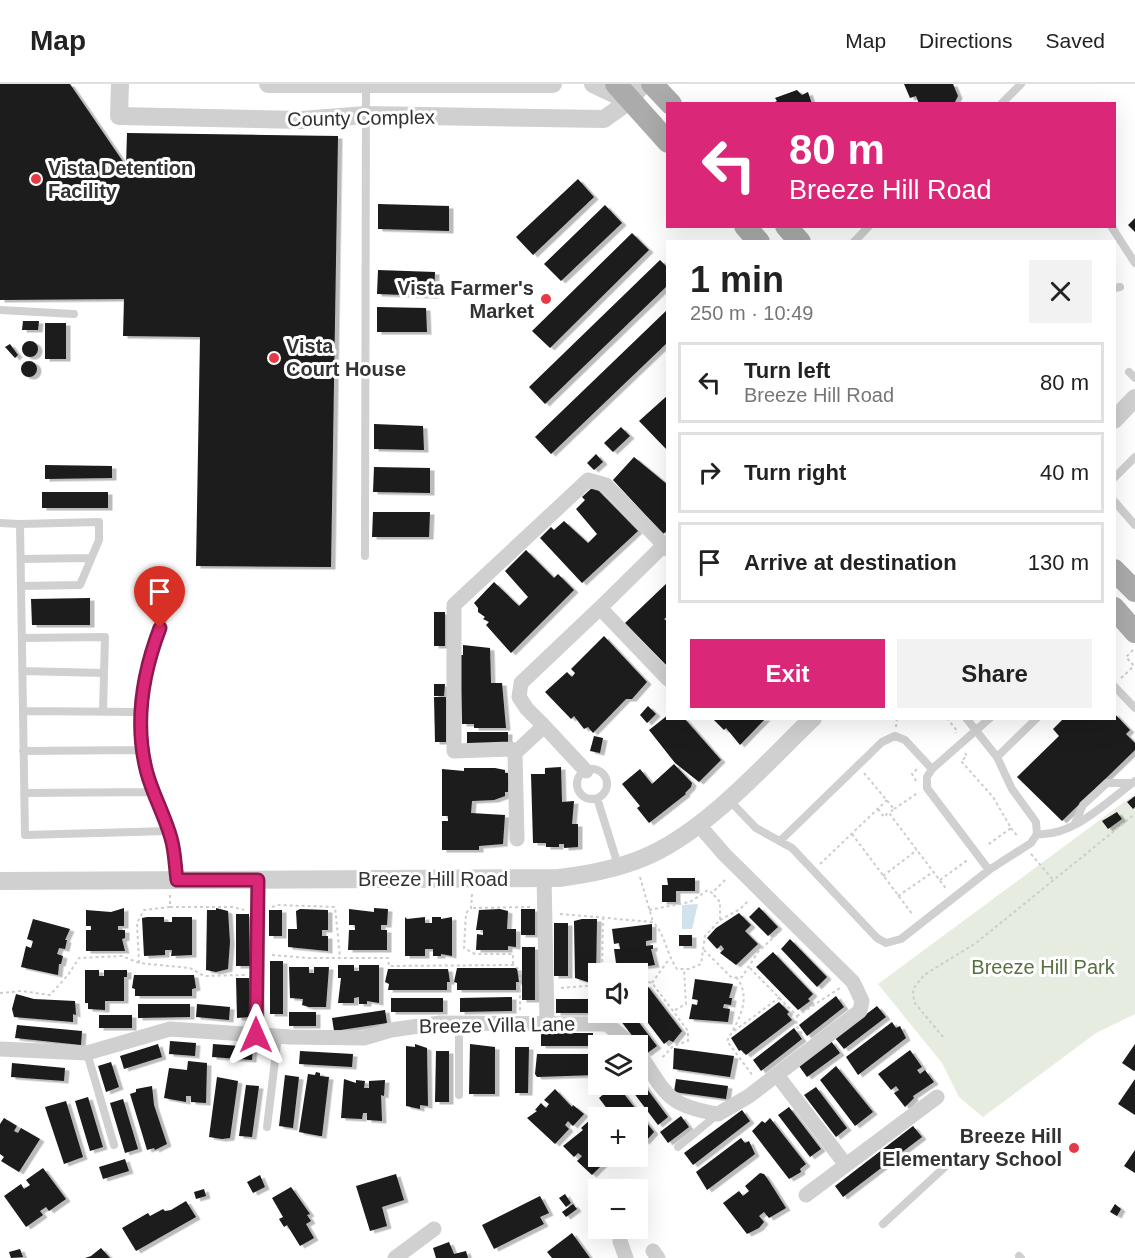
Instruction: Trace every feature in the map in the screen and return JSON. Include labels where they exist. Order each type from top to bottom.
[{"type":"main road","points":[[652,84],[668,102]]},
{"type":"main road","points":[[629,90],[666,139]]},
{"type":"main road","points":[[747,228],[757,240]]},
{"type":"main road","points":[[788,228],[798,240]]},
{"type":"main road","points":[[1116,572],[1135,591]]},
{"type":"main road","points":[[1116,611],[1135,632]]},
{"type":"street","name":"County Complex","points":[[120,84],[119,116],[301,120],[366,115],[604,119],[629,90]]},
{"type":"street","name":"County Complex","points":[[268,84],[554,84]]},
{"type":"street","points":[[593,84],[629,90]]},
{"type":"street","points":[[1116,418],[1134,401]]},
{"type":"street","points":[[517,838],[515,753],[512,749],[454,751],[454,604],[588,480],[606,485],[666,547],[521,683],[519,697],[527,709],[586,771]]},
{"type":"street","points":[[600,608],[666,677]]},
{"type":"street","name":"Breeze Hill Road","points":[[0,881],[472,879],[544,878],[595,874],[653,854],[698,824],[728,799],[811,720]]},
{"type":"street","points":[[515,753],[544,726]]},
{"type":"street","points":[[648,1067],[671,1101],[688,1109],[718,1114],[761,1087],[860,1011],[862,1001],[851,980],[698,824]]},
{"type":"street","points":[[544,878],[547,1022]]},
{"type":"street","points":[[256,1035],[258,880]]},
{"type":"street","name":"Breeze Villa Lane","points":[[0,1049],[87,1053],[170,1029],[256,1035],[364,1038],[391,1030],[459,1023],[547,1022],[607,1024],[620,1035]]},
{"type":"street","points":[[777,1075],[846,1165]]},
{"type":"street","points":[[806,1195],[938,1097]]},
{"type":"street","points":[[395,1258],[434,1229]]},
{"type":"street","points":[[620,1241],[626,1258]]},
{"type":"lane","points":[[1003,102],[1021,84]]},
{"type":"lane","points":[[364,556],[366,85]]},
{"type":"lane","points":[[856,240],[867,228]]},
{"type":"lane","points":[[1112,228],[1135,263]]},
{"type":"lane","points":[[0,310],[74,314]]},
{"type":"lane","points":[[1116,476],[1134,461]]},
{"type":"lane","points":[[1116,503],[1135,525]]},
{"type":"lane","points":[[0,523],[99,522],[99,540],[80,585],[21,586]]},
{"type":"lane","points":[[21,524],[25,835],[169,831]]},
{"type":"lane","points":[[21,559],[91,558]]},
{"type":"lane","points":[[166,613],[155,642],[140,712],[142,750],[154,792],[169,831],[174,880]]},
{"type":"lane","points":[[22,638],[105,637],[103,711]]},
{"type":"lane","points":[[22,671],[104,673]]},
{"type":"lane","points":[[1116,688],[1135,708]]},
{"type":"lane","points":[[23,711],[140,712]]},
{"type":"lane","points":[[728,799],[756,828],[792,848],[877,938],[886,943],[901,939],[989,870],[1031,843],[1037,834],[1036,822],[1012,789],[997,758],[978,730],[968,720]]},
{"type":"lane","points":[[988,720],[932,769],[927,777],[927,788],[989,870]]},
{"type":"lane","points":[[997,758],[1035,720]]},
{"type":"lane","points":[[780,841],[882,742],[895,736],[905,740],[932,769]]},
{"type":"lane","points":[[24,751],[142,750]]},
{"type":"lane","points":[[597,770],[604,777],[607,786],[597,798],[584,797],[578,790],[577,781],[586,771],[597,770]]},
{"type":"lane","points":[[1037,834],[1049,835],[1074,825],[1133,782]]},
{"type":"lane","points":[[1074,825],[1083,805],[1107,783],[1133,782]]},
{"type":"lane","points":[[24,793],[154,792]]},
{"type":"lane","points":[[597,798],[618,866]]},
{"type":"lane","points":[[459,1023],[459,1095]]},
{"type":"lane","points":[[267,1127],[278,1036]]},
{"type":"lane","points":[[87,1053],[114,1145]]},
{"type":"lane","points":[[678,1147],[718,1114]]},
{"type":"lane","points":[[883,1224],[948,1165]]},
{"type":"path","points":[[1116,684],[1135,666],[1126,657],[1135,648]]},
{"type":"path","points":[[940,880],[1011,828],[993,797],[961,761],[967,756],[952,736],[957,731],[949,720]]},
{"type":"path","points":[[858,766],[894,809]]},
{"type":"path","points":[[878,809],[884,817],[927,788]]},
{"type":"path","points":[[813,870],[887,800]]},
{"type":"path","points":[[889,813],[954,898]]},
{"type":"path","points":[[943,1037],[914,1002],[913,989],[924,975],[976,943],[1135,814]]},
{"type":"path","points":[[852,834],[920,924]]},
{"type":"path","points":[[884,876],[917,850]]},
{"type":"path","points":[[636,860],[653,922],[660,929],[669,958],[677,969],[700,964],[705,936],[720,920],[740,909],[760,889]]},
{"type":"path","points":[[898,896],[933,871]]},
{"type":"path","points":[[472,879],[471,908],[466,913],[464,948],[475,954],[513,954],[513,965]]},
{"type":"path","points":[[170,907],[174,880]]},
{"type":"path","points":[[712,893],[719,885]]},
{"type":"path","points":[[649,910],[690,902],[708,890],[720,902],[720,920]]},
{"type":"path","points":[[140,963],[138,922],[144,910],[170,907],[233,906],[258,914],[277,905],[334,907],[340,957]]},
{"type":"path","points":[[471,908],[545,910],[596,915],[603,919],[653,922]]},
{"type":"path","points":[[602,963],[603,919]]},
{"type":"path","points":[[704,950],[732,978],[742,977],[750,968],[758,952],[791,921]]},
{"type":"path","points":[[257,954],[307,958],[388,958],[389,966],[513,965],[520,970],[520,1022]]},
{"type":"path","points":[[0,993],[22,991],[50,995],[68,975],[79,958],[122,956],[140,963],[190,968],[204,976],[257,975]]},
{"type":"path","points":[[652,983],[669,958]]},
{"type":"path","points":[[750,968],[797,1016],[796,1026],[812,1047]]},
{"type":"path","points":[[674,1011],[686,1004],[684,969]]},
{"type":"path","points":[[736,978],[743,986],[744,1004],[727,1041],[761,1087]]},
{"type":"path","points":[[797,1016],[851,980]]},
{"type":"path","points":[[648,982],[652,983],[688,1031],[688,1041],[673,1046],[650,1070]]},
{"type":"path","points":[[546,988],[588,986]]},
{"type":"path","points":[[732,1033],[780,997]]},
{"type":"green space","name":"Breeze Hill Park","points":[[1135,794],[1135,1014],[1096,1033],[983,1117],[959,1097],[942,1063],[878,984]]},
{"type":"water","points":[[698,904],[692,929],[682,929],[682,905]]},
{"type":"building","points":[[0,84],[70,84],[126,166],[127,133],[338,136],[331,567],[196,566],[200,337],[123,336],[124,299],[0,300]]},
{"type":"building","points":[[904,84],[953,84],[958,96],[955,102],[918,102],[916,96],[910,98]]},
{"type":"building","points":[[797,90],[802,95],[808,92],[811,102],[775,102],[777,101],[775,98]]},
{"type":"building","points":[[578,179],[594,197],[533,255],[516,237]]},
{"type":"building","points":[[378,204],[449,206],[449,231],[378,229]]},
{"type":"building","points":[[605,205],[622,223],[561,281],[544,264]]},
{"type":"building","points":[[1135,218],[1135,232],[1128,225]]},
{"type":"building","points":[[632,233],[649,250],[550,348],[532,331]]},
{"type":"building","points":[[660,260],[666,266],[666,287],[545,404],[529,387]]},
{"type":"building","points":[[378,270],[435,272],[434,296],[377,294]]},
{"type":"building","points":[[377,307],[426,308],[427,332],[377,332]]},
{"type":"building","points":[[666,311],[666,344],[551,454],[535,437]]},
{"type":"building","points":[[23,321],[39,321],[38,330],[22,330]]},
{"type":"building","points":[[45,323],[66,323],[66,359],[45,359]]},
{"type":"building","points":[[27,341],[33,341],[38,349],[36,355],[27,357],[22,352],[22,346]]},
{"type":"building","points":[[10,344],[18,355],[15,358],[5,347]]},
{"type":"building","points":[[26,361],[32,361],[37,369],[35,375],[26,377],[21,372],[21,366]]},
{"type":"building","points":[[666,397],[666,449],[639,421]]},
{"type":"building","points":[[374,424],[423,426],[424,450],[374,449]]},
{"type":"building","points":[[621,427],[630,436],[613,452],[604,443]]},
{"type":"building","points":[[596,454],[603,462],[594,470],[587,463]]},
{"type":"building","points":[[634,457],[666,483],[666,532],[663,534],[613,480]]},
{"type":"building","points":[[45,465],[112,466],[112,478],[45,479]]},
{"type":"building","points":[[374,467],[430,468],[430,493],[373,492]]},
{"type":"building","points":[[594,486],[638,531],[582,583],[540,538],[551,527],[554,530],[564,521],[588,543],[597,534],[576,509],[585,500],[582,497]]},
{"type":"building","points":[[42,492],[108,492],[108,508],[42,508]]},
{"type":"building","points":[[373,512],[430,512],[429,537],[372,537]]},
{"type":"building","points":[[526,550],[554,578],[558,574],[574,590],[511,653],[486,625],[489,622],[483,619],[485,617],[478,612],[474,603],[494,582],[519,606],[528,597],[505,571]]},
{"type":"building","points":[[666,584],[666,618],[664,619],[666,620],[666,665],[625,623]]},
{"type":"building","points":[[90,598],[90,625],[32,625],[31,599]]},
{"type":"building","points":[[434,612],[445,612],[445,646],[434,646]]},
{"type":"building","points":[[604,636],[647,682],[632,699],[626,699],[593,733],[588,727],[584,729],[574,716],[571,719],[545,692],[567,672],[572,677],[575,673],[571,669]]},
{"type":"building","points":[[463,645],[490,648],[491,683],[502,683],[506,728],[474,728],[474,724],[462,724],[460,655],[463,655]]},
{"type":"building","points":[[434,684],[445,684],[444,696],[434,696]]},
{"type":"building","points":[[434,697],[446,697],[446,742],[435,742]]},
{"type":"building","points":[[648,706],[656,714],[647,723],[640,715]]},
{"type":"building","points":[[1116,715],[1130,730],[1126,734],[1135,743],[1135,750],[1062,821],[1017,777],[1059,736],[1053,729],[1062,720],[1116,720]]},
{"type":"building","points":[[666,717],[666,720],[686,720],[721,760],[699,782],[675,763],[649,730]]},
{"type":"building","points":[[714,720],[764,720],[740,745],[726,728],[724,730]]},
{"type":"building","points":[[467,732],[508,732],[508,743],[467,743]]},
{"type":"building","points":[[594,736],[603,738],[600,753],[590,751]]},
{"type":"building","points":[[674,764],[692,783],[691,787],[686,794],[649,823],[637,808],[640,806],[622,784],[640,769],[652,784]]},
{"type":"building","points":[[561,767],[562,802],[574,801],[572,824],[578,824],[578,847],[564,848],[564,844],[559,844],[559,847],[546,847],[546,843],[533,843],[531,774],[545,774],[545,768]]},
{"type":"building","points":[[464,768],[495,768],[509,773],[508,792],[505,792],[505,796],[494,800],[472,801],[471,813],[505,815],[503,844],[479,846],[479,850],[442,850],[442,821],[448,821],[448,816],[442,816],[442,769],[464,771]]},
{"type":"building","points":[[1135,796],[1135,807],[1133,809],[1127,802]]},
{"type":"building","points":[[1117,812],[1122,819],[1108,829],[1102,821]]},
{"type":"building","points":[[667,878],[695,878],[695,891],[676,891],[676,902],[662,902],[662,885],[668,885]]},
{"type":"building","points":[[759,907],[778,927],[768,936],[749,917]]},
{"type":"building","points":[[124,908],[124,926],[118,926],[118,930],[125,930],[125,938],[122,939],[125,951],[86,951],[86,930],[91,930],[91,926],[86,926],[86,910],[111,912]]},
{"type":"building","points":[[216,908],[228,911],[230,942],[228,969],[216,972],[206,970],[207,910],[216,910]]},
{"type":"building","points":[[374,908],[388,909],[387,925],[381,925],[381,930],[387,930],[387,950],[348,950],[349,930],[355,930],[355,925],[349,925],[349,909],[374,912]]},
{"type":"building","points":[[300,909],[328,910],[328,930],[322,930],[322,936],[328,936],[328,951],[288,947],[288,929],[297,929],[296,911]]},
{"type":"building","points":[[521,909],[535,909],[535,935],[521,935]]},
{"type":"building","points":[[269,910],[282,910],[282,936],[269,936]]},
{"type":"building","points":[[479,910],[508,911],[507,929],[516,929],[516,947],[508,946],[508,950],[476,950],[477,934],[483,935],[483,930],[476,930]]},
{"type":"building","points":[[739,913],[751,925],[745,931],[758,944],[736,965],[720,953],[724,949],[721,945],[717,949],[707,938],[716,928]]},
{"type":"building","points":[[236,914],[249,914],[250,966],[236,966]]},
{"type":"building","points":[[164,917],[164,922],[172,922],[172,917],[192,917],[192,955],[171,956],[172,950],[165,950],[165,955],[144,956],[142,918]]},
{"type":"building","points":[[405,917],[407,919],[425,917],[425,923],[432,923],[432,917],[441,917],[441,919],[452,917],[452,956],[441,954],[441,956],[433,956],[433,949],[425,949],[425,956],[405,956]]},
{"type":"building","points":[[33,919],[70,929],[65,940],[67,940],[65,949],[59,948],[57,954],[63,956],[59,964],[58,975],[21,967],[26,946],[31,948],[33,941],[27,939]]},
{"type":"building","points":[[597,919],[596,963],[588,963],[588,982],[575,978],[574,921]]},
{"type":"building","points":[[554,923],[568,923],[568,976],[554,976]]},
{"type":"building","points":[[652,924],[652,940],[646,941],[646,946],[653,945],[651,949],[655,965],[616,963],[614,949],[620,949],[619,943],[614,944],[612,929]]},
{"type":"building","points":[[679,935],[692,935],[692,946],[679,946]]},
{"type":"building","points":[[790,939],[827,977],[817,987],[781,949]]},
{"type":"building","points":[[522,947],[535,947],[535,1000],[522,1000]]},
{"type":"building","points":[[773,952],[813,994],[808,999],[810,1001],[798,1010],[756,967]]},
{"type":"building","points":[[270,961],[283,961],[283,1014],[270,1014]]},
{"type":"building","points":[[338,965],[354,965],[354,971],[359,971],[359,965],[379,965],[379,1003],[367,1001],[367,1004],[359,1004],[359,997],[354,998],[354,1003],[338,1003],[341,978],[338,978]]},
{"type":"building","points":[[289,967],[309,967],[309,973],[314,973],[314,967],[329,967],[326,1007],[309,1007],[302,1005],[303,999],[290,998]]},
{"type":"building","points":[[457,968],[517,968],[519,982],[516,982],[516,990],[457,990],[457,983],[454,982]]},
{"type":"building","points":[[388,969],[448,969],[450,982],[447,982],[447,990],[388,990],[389,984],[385,982]]},
{"type":"building","points":[[85,970],[99,970],[99,976],[104,976],[104,970],[127,970],[127,977],[124,977],[124,1001],[105,1001],[105,1010],[88,1009],[88,1003],[85,1003]]},
{"type":"building","points":[[134,975],[194,975],[196,988],[192,989],[192,996],[135,996],[135,989],[132,988]]},
{"type":"building","points":[[236,978],[249,978],[250,1017],[237,1018]]},
{"type":"building","points":[[695,979],[733,984],[729,998],[732,998],[731,1005],[724,1004],[723,1008],[730,1009],[728,1022],[689,1019],[692,1004],[697,1005],[698,1000],[692,999]]},
{"type":"building","points":[[648,987],[682,1031],[673,1042],[669,1040],[664,1044],[648,1023]]},
{"type":"building","points":[[16,994],[34,999],[75,1001],[76,1015],[73,1014],[73,1022],[14,1017],[12,1009]]},
{"type":"building","points":[[836,996],[844,1007],[807,1036],[799,1025]]},
{"type":"building","points":[[512,997],[512,1011],[460,1012],[460,998]]},
{"type":"building","points":[[391,998],[443,998],[443,1012],[391,1012]]},
{"type":"building","points":[[556,999],[588,999],[588,1013],[556,1013]]},
{"type":"building","points":[[779,1002],[789,1012],[787,1014],[792,1020],[746,1055],[741,1050],[739,1051],[731,1038]]},
{"type":"building","points":[[138,1004],[190,1004],[190,1017],[138,1018]]},
{"type":"building","points":[[197,1004],[230,1007],[229,1020],[196,1017]]},
{"type":"building","points":[[877,1006],[886,1017],[844,1049],[835,1038]]},
{"type":"building","points":[[385,1010],[387,1023],[334,1031],[332,1018]]},
{"type":"building","points":[[289,1012],[316,1012],[316,1026],[289,1026]]},
{"type":"building","points":[[99,1015],[132,1015],[132,1028],[99,1028]]},
{"type":"building","points":[[892,1022],[896,1028],[900,1026],[906,1038],[858,1075],[846,1057]]},
{"type":"building","points":[[622,1023],[639,1023],[657,1046],[648,1053],[648,1035],[632,1035]]},
{"type":"building","points":[[17,1025],[82,1031],[81,1045],[15,1038]]},
{"type":"building","points":[[794,1028],[802,1039],[761,1071],[753,1060]]},
{"type":"building","points":[[541,1033],[593,1033],[593,1035],[588,1035],[588,1046],[541,1046]]},
{"type":"building","points":[[170,1041],[196,1043],[195,1056],[169,1054]]},
{"type":"building","points":[[831,1041],[840,1053],[807,1077],[799,1066]]},
{"type":"building","points":[[158,1044],[162,1057],[124,1069],[120,1056]]},
{"type":"building","points":[[213,1044],[253,1047],[252,1060],[212,1057]]},
{"type":"building","points":[[415,1044],[427,1048],[428,1106],[420,1105],[420,1109],[406,1106],[406,1046],[415,1047]]},
{"type":"building","points":[[470,1044],[495,1047],[495,1094],[469,1094]]},
{"type":"building","points":[[1135,1044],[1135,1070],[1134,1071],[1122,1063]]},
{"type":"building","points":[[515,1047],[529,1047],[528,1093],[515,1093]]},
{"type":"building","points":[[674,1048],[734,1056],[730,1077],[673,1069]]},
{"type":"building","points":[[910,1050],[922,1067],[917,1070],[920,1074],[925,1070],[934,1082],[913,1096],[914,1098],[905,1107],[894,1093],[899,1090],[896,1086],[891,1090],[878,1074]]},
{"type":"building","points":[[300,1051],[353,1054],[352,1067],[299,1064]]},
{"type":"building","points":[[436,1051],[449,1051],[449,1102],[435,1102]]},
{"type":"building","points":[[537,1054],[588,1054],[588,1075],[537,1077],[535,1074]]},
{"type":"building","points":[[188,1061],[207,1063],[206,1103],[191,1102],[191,1096],[186,1096],[186,1102],[164,1098],[169,1068],[187,1070]]},
{"type":"building","points":[[111,1062],[119,1087],[106,1092],[98,1066]]},
{"type":"building","points":[[12,1063],[65,1068],[64,1081],[11,1077]]},
{"type":"building","points":[[836,1066],[873,1112],[855,1126],[820,1080]]},
{"type":"building","points":[[316,1072],[320,1073],[320,1076],[329,1077],[322,1136],[299,1132],[308,1074],[315,1075]]},
{"type":"building","points":[[285,1075],[299,1077],[293,1128],[279,1126]]},
{"type":"building","points":[[217,1077],[238,1081],[230,1138],[209,1137]]},
{"type":"building","points":[[344,1079],[356,1083],[356,1080],[365,1081],[364,1088],[369,1088],[369,1081],[385,1080],[384,1096],[381,1095],[382,1121],[367,1120],[367,1113],[363,1113],[362,1119],[341,1118]]},
{"type":"building","points":[[676,1079],[728,1086],[726,1099],[674,1092]]},
{"type":"building","points":[[1135,1079],[1135,1115],[1118,1104]]},
{"type":"building","points":[[246,1085],[259,1086],[252,1137],[239,1136]]},
{"type":"building","points":[[152,1086],[154,1105],[167,1144],[155,1150],[154,1148],[147,1150],[130,1094],[136,1092],[136,1089]]},
{"type":"building","points":[[816,1087],[847,1128],[836,1137],[804,1095]]},
{"type":"building","points":[[555,1089],[572,1107],[573,1105],[584,1114],[573,1126],[568,1121],[565,1125],[569,1129],[555,1144],[527,1118],[537,1111],[535,1110],[541,1103],[546,1108],[549,1104],[544,1100]]},
{"type":"building","points":[[648,1090],[668,1117],[658,1125],[648,1112],[648,1107],[644,1107],[635,1095],[648,1095]]},
{"type":"building","points":[[603,1095],[625,1095],[634,1107],[606,1107],[599,1098]]},
{"type":"building","points":[[88,1097],[103,1147],[90,1151],[75,1101]]},
{"type":"building","points":[[123,1099],[138,1149],[125,1153],[110,1103]]},
{"type":"building","points":[[66,1101],[83,1157],[64,1164],[45,1107]]},
{"type":"building","points":[[789,1107],[821,1149],[810,1157],[778,1115]]},
{"type":"building","points":[[742,1110],[750,1121],[693,1165],[684,1153]]},
{"type":"building","points":[[681,1116],[689,1127],[668,1143],[660,1132]]},
{"type":"building","points":[[4,1118],[17,1126],[14,1131],[18,1133],[21,1128],[40,1139],[19,1172],[1,1161],[4,1157],[0,1154],[0,1124]]},
{"type":"building","points":[[770,1118],[806,1164],[800,1169],[801,1172],[789,1179],[752,1131],[762,1121],[765,1123]]},
{"type":"building","points":[[588,1122],[588,1167],[600,1167],[592,1175],[577,1161],[582,1156],[578,1153],[574,1157],[563,1146],[583,1130],[581,1128]]},
{"type":"building","points":[[648,1124],[654,1132],[648,1139]]},
{"type":"building","points":[[913,1126],[922,1137],[843,1197],[835,1186]]},
{"type":"building","points":[[741,1138],[745,1143],[749,1141],[755,1154],[707,1190],[696,1172]]},
{"type":"building","points":[[1135,1150],[1135,1173],[1124,1166]]},
{"type":"building","points":[[125,1159],[129,1171],[103,1179],[99,1167]]},
{"type":"building","points":[[43,1168],[66,1199],[49,1211],[46,1207],[40,1211],[43,1215],[26,1227],[4,1196],[21,1184],[24,1189],[30,1185],[26,1180]]},
{"type":"building","points":[[760,1173],[764,1174],[786,1208],[769,1218],[764,1212],[759,1216],[764,1222],[759,1228],[747,1234],[723,1203],[739,1191],[743,1196],[749,1191],[745,1186]]},
{"type":"building","points":[[396,1174],[404,1200],[382,1207],[387,1226],[370,1231],[356,1186]]},
{"type":"building","points":[[260,1175],[265,1187],[253,1193],[247,1182]]},
{"type":"building","points":[[291,1187],[310,1214],[307,1215],[311,1221],[306,1224],[314,1238],[300,1246],[287,1225],[284,1227],[279,1219],[283,1217],[272,1198]]},
{"type":"building","points":[[204,1189],[206,1196],[196,1199],[194,1192]]},
{"type":"building","points":[[565,1194],[571,1203],[566,1207],[559,1198]]},
{"type":"building","points":[[540,1196],[549,1213],[540,1217],[544,1224],[494,1249],[482,1225]]},
{"type":"building","points":[[186,1201],[196,1217],[136,1251],[122,1228],[148,1213],[150,1216],[163,1209],[171,1210]]},
{"type":"building","points":[[573,1204],[577,1209],[566,1217],[562,1212]]},
{"type":"building","points":[[1115,1204],[1121,1209],[1117,1216],[1110,1212]]},
{"type":"building","points":[[572,1233],[590,1258],[552,1258],[547,1252]]},
{"type":"building","points":[[449,1242],[454,1254],[466,1251],[468,1258],[436,1258],[433,1248]]},
{"type":"building","points":[[101,1248],[110,1258],[85,1258],[91,1256]]},
{"type":"building","points":[[20,1249],[23,1257],[11,1258],[9,1252]]},
{"type":"place","name":"Vista Detention Facility","points":[[36,179]]},
{"type":"place","name":"Vista Farmer's Market","points":[[546,299]]},
{"type":"place","name":"Vista Court House","points":[[274,358]]},
{"type":"place","name":"Breeze Hill Elementary School","points":[[1074,1148]]},
{"type":"route","points":[[160,628],[144,680],[140,712],[140,742],[147,775],[172,840],[177,880],[258,880],[256,1035]]}]
